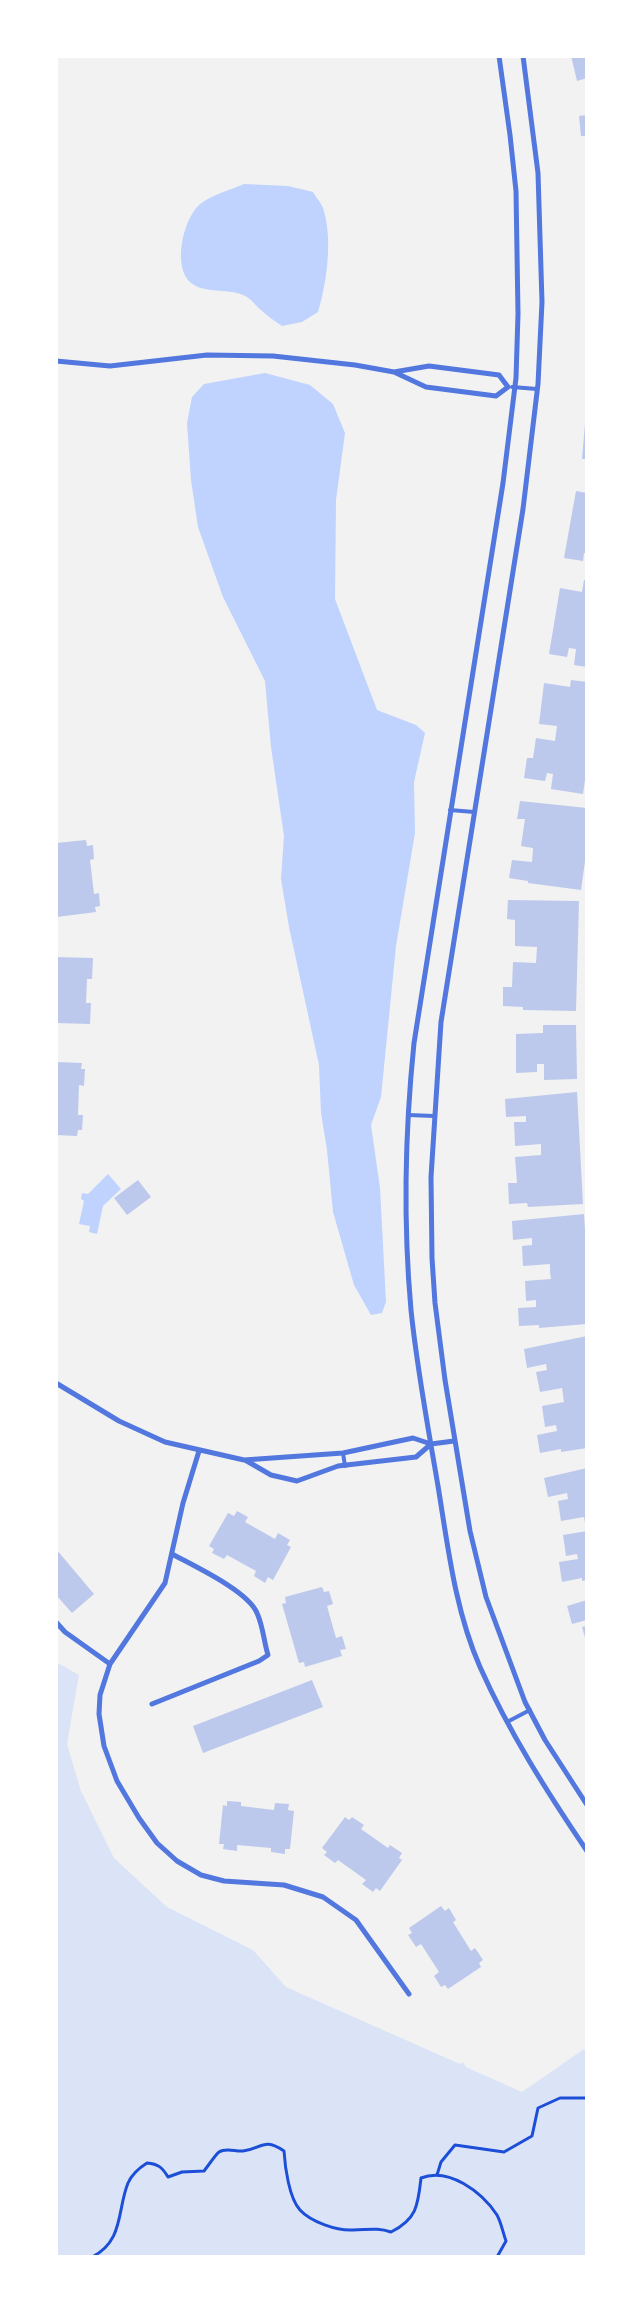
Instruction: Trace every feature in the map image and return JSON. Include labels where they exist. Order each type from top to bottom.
[{"type":"street","points":[[499,56],[516,191],[518,314],[515,387],[503,483],[414,1043],[408,1115],[406,1175],[411,1308],[422,1396],[448,1559],[460,1606],[480,1666],[507,1722],[548,1794],[587,1851]]},
{"type":"street","points":[[523,56],[538,173],[542,302],[537,388],[524,500],[441,1022],[434,1116],[432,1177],[435,1303],[454,1440],[470,1531],[486,1597],[510,1664],[530,1710],[545,1740],[587,1805]]},
{"type":"street","points":[[56,361],[110,366],[207,355],[241,354],[355,365],[394,372],[426,387],[496,396],[508,387],[499,375],[429,366],[394,372]]},
{"type":"street","points":[[56,1383],[119,1421],[165,1442],[244,1460],[271,1475],[292,1482],[304,1480],[338,1466],[416,1457],[431,1444]]},
{"type":"street","points":[[244,1460],[342,1453],[413,1438],[431,1444],[454,1440]]},
{"type":"street","points":[[199,1450],[183,1504],[165,1583],[110,1664],[100,1695],[99,1714],[104,1746],[117,1781],[139,1818],[157,1843],[177,1861],[201,1875],[224,1881],[284,1885],[323,1897],[356,1920],[409,1994]]},
{"type":"street","points":[[152,1704],[259,1661],[268,1655],[257,1613],[247,1601],[232,1588],[172,1554]]},
{"type":"street","points":[[56,1622],[65,1632],[110,1664]]},
{"type":"lane","points":[[508,387],[537,388]]},
{"type":"lane","points":[[450,810],[474,812]]},
{"type":"lane","points":[[408,1115],[434,1116]]},
{"type":"lane","points":[[342,1453],[345,1466]]},
{"type":"lane","points":[[507,1722],[530,1710]]},
{"type":"path","points":[[437,2175],[441,2162],[455,2145],[504,2152],[532,2136],[538,2108],[560,2098],[587,2098]]},
{"type":"path","points":[[92,2257],[110,2243],[121,2217],[128,2182],[136,2170],[147,2163],[156,2164],[163,2168],[168,2177],[182,2172],[204,2171],[219,2152],[230,2150],[244,2151],[261,2144],[275,2145],[284,2151],[285,2170],[300,2210],[319,2222],[353,2230],[381,2228],[391,2232],[404,2225],[412,2217],[417,2203],[421,2178],[437,2175],[458,2181],[473,2190],[498,2216],[506,2241],[497,2257]]},
{"type":"shaded area","points":[[56,1662],[79,1675],[67,1744],[81,1791],[114,1858],[167,1907],[253,1950],[286,1987],[460,2064],[463,2062],[466,2067],[522,2092],[584,2049],[587,2052],[587,2257],[56,2257]]},
{"type":"water","points":[[244,184],[288,186],[313,192],[323,208],[328,233],[328,260],[324,287],[318,312],[302,322],[282,326],[247,297],[233,292],[197,287],[185,276],[182,266],[182,244],[184,232],[193,212],[209,198]]},
{"type":"water","points":[[265,373],[310,385],[333,404],[345,433],[336,500],[335,599],[377,710],[416,725],[425,733],[414,782],[415,833],[396,946],[381,1097],[371,1125],[380,1188],[386,1302],[382,1313],[371,1315],[354,1285],[333,1212],[327,1150],[321,1113],[319,1065],[289,927],[281,879],[284,836],[271,747],[265,681],[223,597],[198,527],[191,480],[187,423],[192,397],[204,384]]},
{"type":"water","points":[[108,1174],[121,1189],[103,1206],[97,1234],[89,1232],[90,1226],[79,1224],[84,1201],[81,1199],[82,1193],[88,1194]]},
{"type":"building","points":[[571,56],[587,56],[587,78],[577,81]]},
{"type":"building","points":[[587,115],[587,136],[581,136],[579,116]]},
{"type":"building","points":[[585,424],[587,424],[587,459],[582,459]]},
{"type":"building","points":[[576,491],[587,493],[587,553],[584,553],[583,561],[564,558]]},
{"type":"building","points":[[584,580],[587,580],[587,667],[574,665],[576,649],[569,648],[567,657],[549,654],[560,588],[582,592]]},
{"type":"building","points":[[571,680],[587,682],[587,766],[583,794],[551,789],[553,774],[547,773],[545,781],[524,778],[527,758],[533,758],[536,738],[555,741],[557,726],[539,724],[544,683],[570,687]]},
{"type":"building","points":[[520,801],[587,808],[587,847],[581,890],[528,883],[528,881],[509,878],[512,860],[532,862],[533,848],[521,846],[525,819],[517,819]]},
{"type":"building","points":[[86,840],[87,846],[93,845],[94,859],[90,860],[94,894],[99,893],[100,906],[95,907],[96,912],[57,917],[56,843]]},
{"type":"building","points":[[508,900],[579,901],[576,1011],[523,1010],[523,1007],[503,1006],[503,987],[512,987],[513,962],[536,963],[537,947],[515,946],[515,920],[507,919]]},
{"type":"building","points":[[56,957],[93,958],[92,979],[87,979],[86,1003],[91,1003],[90,1024],[56,1023]]},
{"type":"building","points":[[543,1025],[576,1025],[577,1079],[544,1080],[544,1064],[537,1064],[537,1072],[516,1073],[516,1034],[543,1033]]},
{"type":"building","points":[[56,1062],[82,1063],[81,1069],[85,1069],[84,1086],[79,1085],[78,1115],[83,1115],[82,1130],[78,1130],[77,1136],[56,1135]]},
{"type":"building","points":[[577,1092],[583,1204],[528,1207],[527,1203],[509,1204],[508,1183],[517,1183],[515,1157],[541,1155],[541,1144],[515,1146],[514,1122],[526,1122],[526,1116],[506,1117],[505,1099]]},
{"type":"building","points":[[138,1180],[151,1197],[127,1215],[114,1198]]},
{"type":"building","points":[[584,1214],[587,1257],[587,1324],[539,1328],[539,1325],[519,1326],[518,1308],[536,1307],[536,1300],[526,1301],[525,1281],[551,1279],[550,1264],[523,1266],[522,1246],[532,1245],[532,1238],[513,1240],[512,1221]]},
{"type":"building","points":[[587,1336],[587,1448],[561,1452],[561,1449],[540,1453],[537,1435],[557,1431],[556,1425],[545,1427],[542,1406],[564,1402],[562,1388],[540,1392],[536,1372],[547,1370],[546,1364],[527,1368],[524,1349]]},
{"type":"building","points":[[587,1468],[586,1530],[584,1517],[561,1521],[558,1501],[568,1499],[567,1493],[548,1497],[544,1478]]},
{"type":"building","points":[[237,1511],[248,1517],[245,1522],[275,1539],[278,1533],[290,1540],[287,1545],[291,1547],[273,1580],[268,1577],[265,1583],[254,1576],[256,1571],[227,1555],[224,1559],[212,1553],[214,1549],[209,1546],[228,1513],[234,1516]]},
{"type":"building","points":[[587,1531],[587,1580],[582,1581],[582,1578],[562,1582],[559,1562],[578,1559],[577,1554],[566,1556],[563,1535]]},
{"type":"building","points":[[56,1549],[94,1594],[72,1613],[56,1595]]},
{"type":"building","points":[[322,1587],[324,1592],[329,1591],[333,1604],[327,1606],[336,1638],[342,1636],[346,1649],[340,1650],[342,1656],[305,1667],[304,1662],[299,1663],[282,1604],[286,1603],[285,1597]]},
{"type":"building","points":[[587,1600],[587,1620],[572,1624],[567,1606]]},
{"type":"building","points":[[587,1626],[587,1641],[586,1641],[582,1627]]},
{"type":"building","points":[[312,1680],[323,1707],[203,1753],[193,1726]]},
{"type":"building","points":[[227,1801],[241,1802],[241,1806],[274,1810],[275,1803],[289,1804],[288,1810],[294,1811],[290,1849],[285,1849],[285,1854],[271,1852],[271,1848],[237,1845],[237,1851],[223,1849],[224,1844],[219,1844],[223,1805],[227,1806]]},
{"type":"building","points":[[345,1817],[349,1820],[352,1817],[364,1825],[361,1829],[388,1848],[390,1845],[402,1853],[399,1858],[402,1860],[380,1891],[376,1888],[373,1892],[362,1884],[366,1880],[338,1860],[335,1863],[324,1855],[327,1852],[322,1848]]},
{"type":"building","points":[[441,1906],[445,1911],[449,1908],[456,1920],[453,1922],[471,1951],[475,1948],[483,1960],[479,1963],[481,1967],[448,1989],[445,1985],[441,1987],[434,1976],[439,1972],[421,1944],[416,1947],[408,1935],[412,1933],[409,1928]]}]
